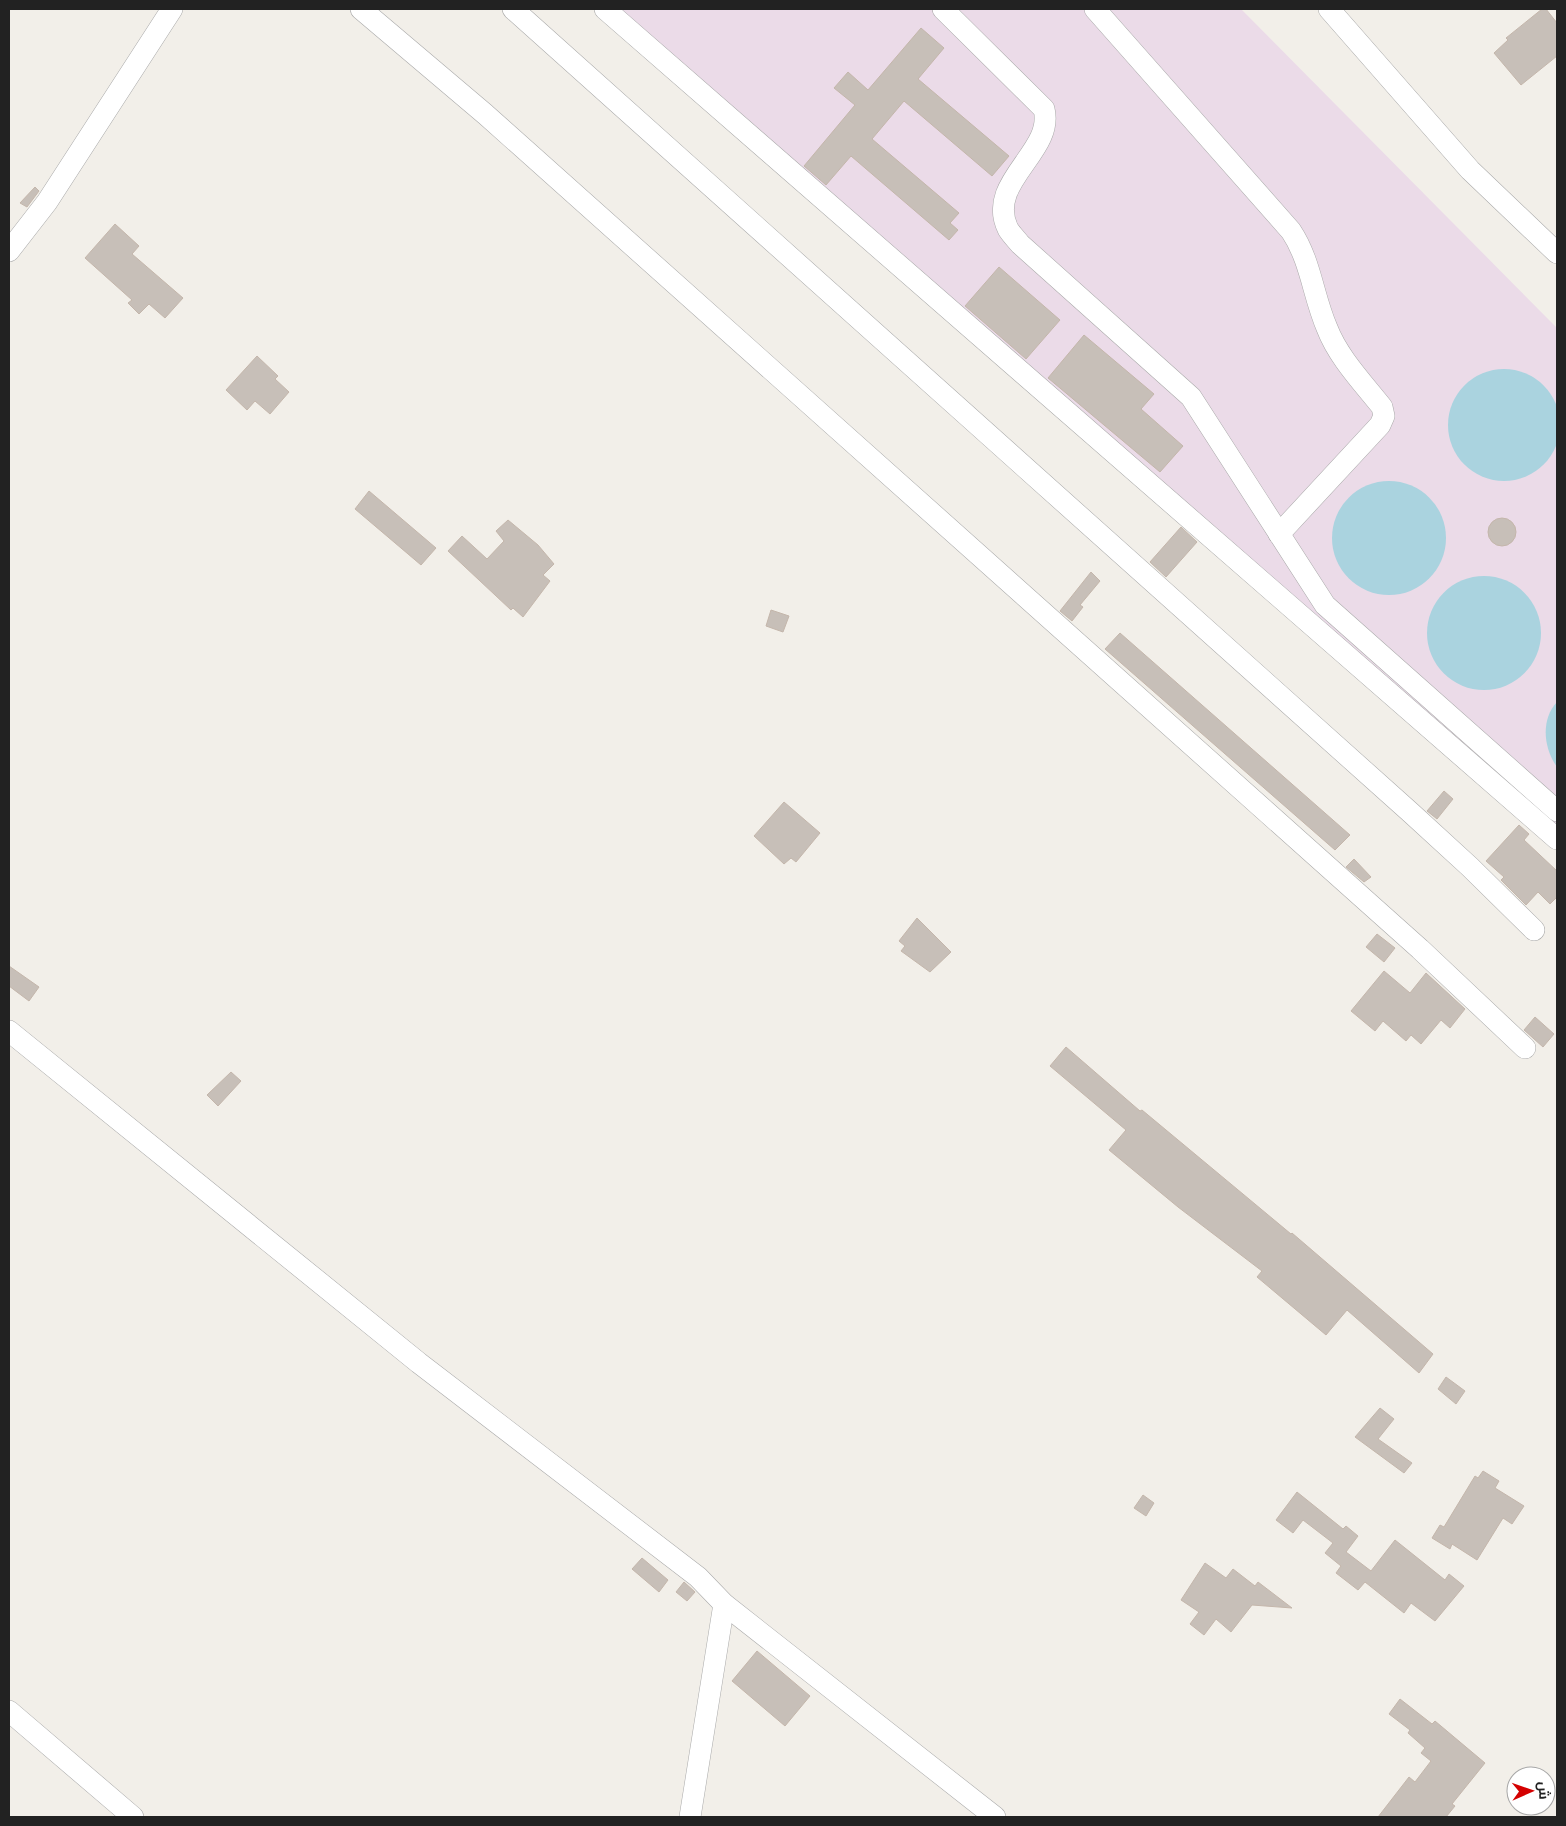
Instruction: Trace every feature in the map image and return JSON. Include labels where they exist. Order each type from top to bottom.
[{"type":"street","points":[[9,251],[47,202],[172,9]]},
{"type":"street","points":[[361,9],[485,114],[1420,949],[1525,1048]]},
{"type":"street","points":[[513,9],[1410,812],[1470,867],[1534,930]]},
{"type":"street","points":[[605,9],[1557,839]]},
{"type":"street","points":[[943,9],[1044,109],[1047,121],[1043,134],[1015,176],[1006,196],[1004,212],[1008,228],[1020,244],[1191,397],[1325,605],[1557,810]]},
{"type":"street","points":[[1095,9],[1291,231],[1305,256],[1327,330],[1338,349],[1382,407],[1384,416],[1380,426],[1280,534]]},
{"type":"street","points":[[1329,9],[1470,170],[1557,253]]},
{"type":"street","points":[[9,1031],[419,1363],[698,1577],[724,1604],[995,1817]]},
{"type":"street","points":[[690,1817],[724,1604]]},
{"type":"street","points":[[9,1711],[133,1817]]},
{"type":"shaded area","points":[[611,9],[1241,9],[1557,328],[1557,838]]},
{"type":"water","points":[[1504,369],[1526,373],[1544,385],[1556,403],[1560,425],[1556,447],[1544,465],[1526,477],[1504,481],[1482,477],[1464,465],[1452,447],[1448,425],[1452,403],[1464,385],[1482,373]]},
{"type":"water","points":[[1389,481],[1411,486],[1429,498],[1441,516],[1446,538],[1441,560],[1429,578],[1411,590],[1389,595],[1367,590],[1349,578],[1337,560],[1332,538],[1337,516],[1349,498],[1367,486]]},
{"type":"water","points":[[1484,576],[1506,581],[1524,593],[1536,611],[1541,633],[1536,655],[1524,673],[1506,685],[1484,690],[1462,685],[1444,673],[1432,655],[1427,633],[1432,611],[1444,593],[1462,581]]},
{"type":"water","points":[[1557,702],[1557,767],[1549,752],[1546,726],[1548,717]]},
{"type":"building","points":[[1542,9],[1546,9],[1557,23],[1557,56],[1521,85],[1494,53],[1508,40],[1506,38]]},
{"type":"building","points":[[921,28],[944,48],[918,79],[1009,156],[992,176],[904,101],[872,139],[959,213],[950,223],[958,230],[949,240],[851,156],[826,185],[804,166],[855,105],[834,88],[848,72],[868,90]]},
{"type":"building","points":[[35,187],[39,191],[27,207],[20,203]]},
{"type":"building","points":[[115,224],[139,246],[132,254],[183,298],[165,318],[149,304],[139,314],[128,303],[132,300],[85,258]]},
{"type":"building","points":[[999,267],[1060,320],[1026,359],[965,306]]},
{"type":"building","points":[[1084,335],[1154,394],[1141,409],[1183,446],[1160,472],[1048,378]]},
{"type":"building","points":[[257,356],[278,376],[275,379],[289,392],[270,414],[255,401],[247,410],[226,390]]},
{"type":"building","points":[[369,491],[436,548],[421,565],[355,509]]},
{"type":"building","points":[[1502,518],[1512,522],[1516,532],[1512,542],[1502,546],[1492,542],[1488,532],[1492,522]]},
{"type":"building","points":[[508,520],[538,545],[554,564],[543,575],[550,581],[523,617],[513,608],[511,610],[448,551],[462,536],[487,559],[504,541],[496,531]]},
{"type":"building","points":[[1181,527],[1197,542],[1166,577],[1150,562]]},
{"type":"building","points":[[1091,572],[1100,581],[1080,605],[1083,607],[1072,621],[1060,611]]},
{"type":"building","points":[[771,610],[789,616],[783,632],[766,626]]},
{"type":"building","points":[[1120,633],[1350,835],[1335,850],[1105,649]]},
{"type":"building","points":[[1444,791],[1453,799],[1437,819],[1427,811]]},
{"type":"building","points":[[784,802],[820,833],[796,862],[791,858],[784,864],[754,836]]},
{"type":"building","points":[[1519,825],[1529,834],[1524,840],[1557,871],[1557,897],[1550,904],[1538,892],[1526,905],[1501,880],[1504,877],[1486,861]]},
{"type":"building","points":[[1354,859],[1371,877],[1364,882],[1346,867]]},
{"type":"building","points":[[917,918],[951,952],[930,972],[901,951],[905,946],[899,941]]},
{"type":"building","points":[[1377,934],[1395,948],[1384,962],[1366,947]]},
{"type":"building","points":[[9,966],[39,987],[29,1001],[9,986]]},
{"type":"building","points":[[1384,971],[1410,993],[1426,973],[1465,1009],[1450,1028],[1441,1020],[1421,1044],[1411,1035],[1406,1041],[1383,1021],[1375,1031],[1351,1011]]},
{"type":"building","points":[[1535,1017],[1554,1034],[1543,1047],[1524,1030]]},
{"type":"building","points":[[1066,1047],[1140,1111],[1142,1110],[1292,1233],[1433,1354],[1419,1373],[1347,1310],[1326,1335],[1257,1277],[1262,1271],[1178,1207],[1109,1150],[1126,1130],[1050,1066]]},
{"type":"building","points":[[231,1072],[241,1081],[218,1106],[207,1095]]},
{"type":"building","points":[[1446,1377],[1465,1391],[1456,1404],[1438,1389]]},
{"type":"building","points":[[1380,1408],[1394,1419],[1378,1439],[1412,1463],[1404,1473],[1355,1437]]},
{"type":"building","points":[[1483,1471],[1499,1481],[1495,1488],[1524,1506],[1512,1524],[1503,1518],[1477,1560],[1452,1544],[1450,1549],[1432,1538],[1440,1525],[1444,1527],[1475,1476],[1478,1478]]},
{"type":"building","points":[[1297,1492],[1343,1529],[1346,1526],[1358,1536],[1346,1552],[1371,1571],[1395,1540],[1445,1580],[1449,1574],[1464,1586],[1435,1621],[1411,1603],[1404,1613],[1365,1582],[1358,1590],[1336,1573],[1341,1566],[1325,1553],[1333,1543],[1303,1520],[1293,1533],[1276,1520]]},
{"type":"building","points":[[1143,1495],[1154,1503],[1146,1516],[1134,1508]]},
{"type":"building","points":[[642,1558],[668,1580],[659,1592],[632,1569]]},
{"type":"building","points":[[1205,1563],[1226,1578],[1233,1569],[1255,1586],[1258,1582],[1292,1608],[1252,1605],[1231,1632],[1216,1619],[1204,1635],[1190,1624],[1199,1612],[1181,1600]]},
{"type":"building","points":[[684,1582],[695,1592],[687,1601],[676,1592]]},
{"type":"building","points":[[757,1651],[810,1696],[785,1726],[732,1681]]},
{"type":"building","points":[[1400,1699],[1432,1724],[1435,1721],[1485,1763],[1452,1804],[1455,1806],[1446,1817],[1378,1817],[1409,1777],[1415,1782],[1431,1761],[1421,1753],[1425,1748],[1408,1733],[1410,1730],[1389,1714]]}]
